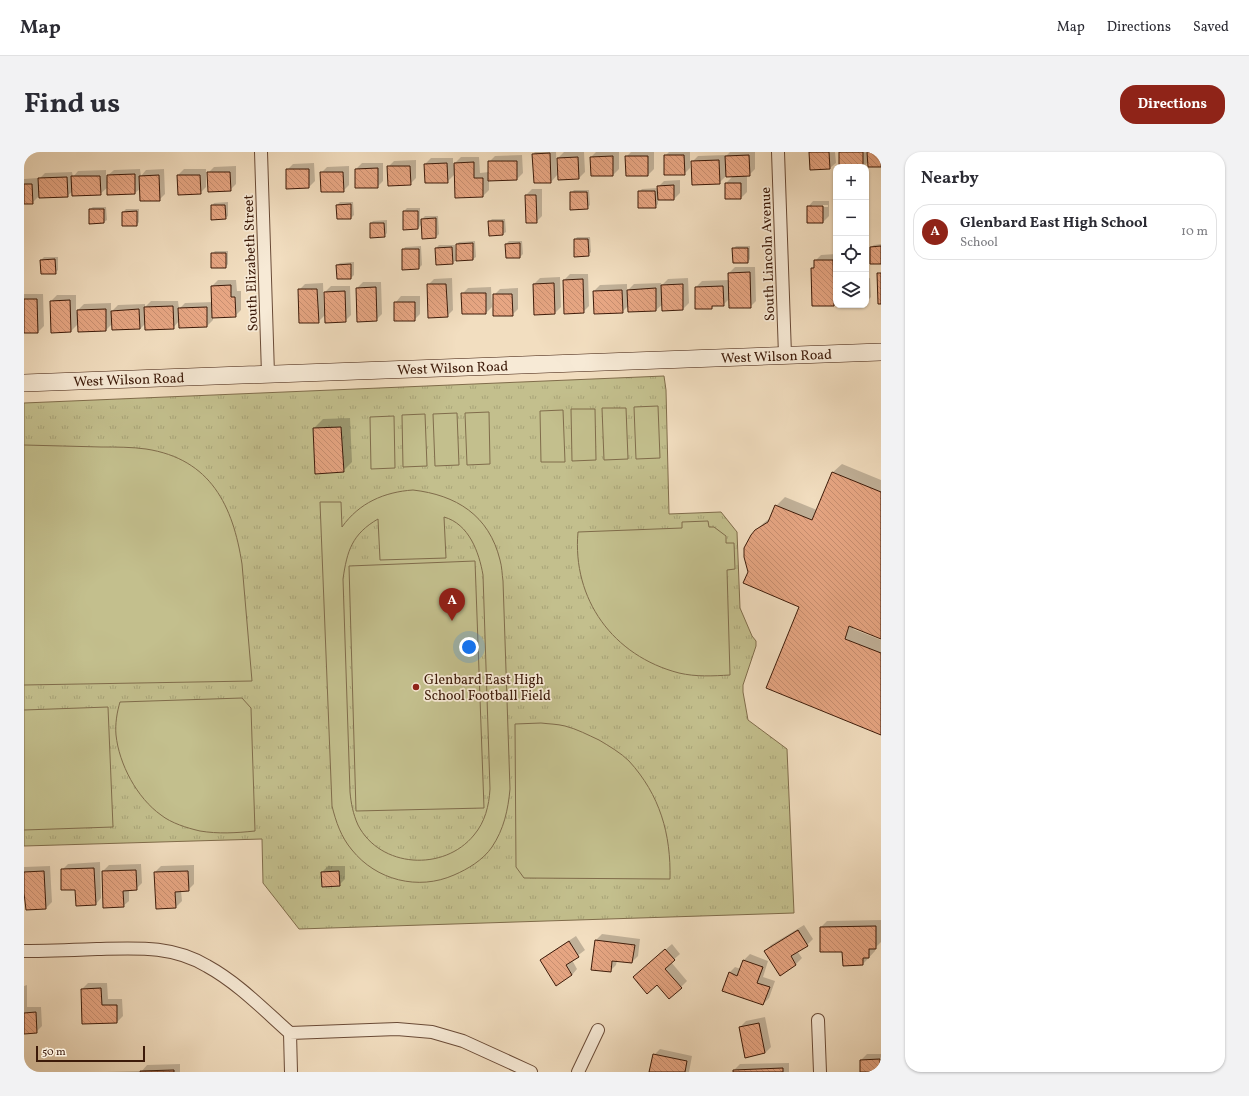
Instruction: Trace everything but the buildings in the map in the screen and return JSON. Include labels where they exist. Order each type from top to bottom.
[{"type":"street","name":"South Elizabeth Street","points":[[261,152],[268,374]]},
{"type":"street","name":"South Lincoln Avenue","points":[[778,152],[785,355]]},
{"type":"street","name":"West Wilson Road","points":[[24,383],[881,352]]},
{"type":"street","points":[[24,952],[137,948],[158,949],[176,953],[207,965],[222,975],[251,998],[290,1033],[397,1029],[432,1032],[462,1041],[531,1072]]},
{"type":"street","points":[[818,1020],[820,1072]]},
{"type":"street","points":[[578,1072],[598,1030]]},
{"type":"street","points":[[290,1033],[292,1072]]},
{"type":"green space","points":[[664,376],[666,390],[669,514],[721,512],[737,532],[740,608],[752,636],[756,641],[756,646],[743,685],[743,692],[748,720],[787,749],[794,913],[299,929],[263,883],[262,839],[24,846],[24,403]]},
{"type":"green space","points":[[658,406],[660,458],[636,459],[634,407]]},
{"type":"green space","points":[[602,408],[626,408],[628,459],[604,460]]},
{"type":"green space","points":[[571,409],[595,409],[596,460],[572,461]]},
{"type":"green space","points":[[563,410],[565,462],[541,462],[540,411]]},
{"type":"green space","points":[[489,412],[490,464],[467,465],[465,413]]},
{"type":"green space","points":[[457,413],[459,465],[435,466],[433,414]]},
{"type":"green space","points":[[425,414],[427,466],[403,467],[402,415]]},
{"type":"green space","points":[[394,416],[395,468],[371,469],[370,417]]},
{"type":"green space","points":[[24,445],[124,447],[146,449],[168,454],[187,463],[203,474],[215,488],[225,505],[238,543],[242,564],[252,681],[24,685]]},
{"type":"green space","points":[[413,490],[429,493],[457,502],[479,519],[495,544],[501,563],[503,581],[510,789],[505,819],[500,833],[492,847],[480,860],[454,875],[440,880],[426,882],[398,880],[373,869],[352,850],[345,840],[337,824],[332,806],[320,502],[341,502],[342,527],[356,511],[364,505],[382,496]],"holes":[[[444,517],[453,521],[466,532],[471,540],[479,557],[483,575],[490,789],[486,814],[481,825],[474,835],[461,847],[446,855],[430,859],[413,860],[396,857],[381,850],[368,839],[358,825],[352,808],[350,792],[343,579],[346,560],[352,544],[362,531],[378,519],[380,560],[446,558]]]},
{"type":"green space","points":[[708,521],[709,527],[714,527],[726,536],[726,543],[734,543],[735,569],[727,570],[730,675],[698,676],[679,673],[655,665],[616,639],[590,602],[582,580],[578,557],[578,532],[682,528],[682,522]]},
{"type":"green space","name":"Glenbard East High School Football Field","points":[[475,561],[484,808],[356,811],[349,566]]},
{"type":"green space","points":[[242,698],[251,708],[255,831],[214,833],[200,831],[179,825],[165,818],[152,808],[144,799],[125,769],[116,735],[116,718],[120,702]]},
{"type":"green space","points":[[108,707],[113,827],[24,830],[24,710]]},
{"type":"green space","points":[[541,723],[565,726],[599,740],[619,752],[640,774],[649,787],[662,816],[668,846],[670,879],[524,878],[516,867],[515,724]]},
{"type":"place","name":"Glenbard East High School","points":[[452,621]]},
{"type":"place","name":"Glenbard East High School Football Field","points":[[416,687]]}]
